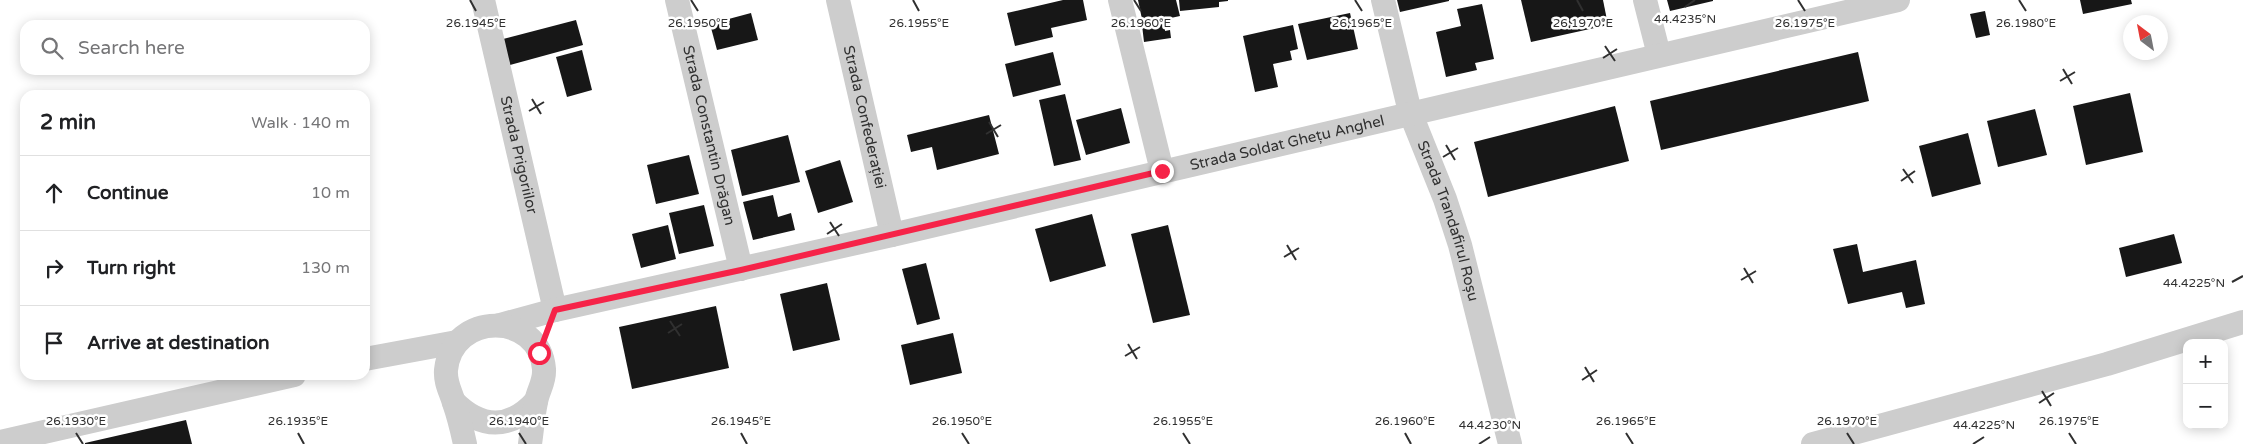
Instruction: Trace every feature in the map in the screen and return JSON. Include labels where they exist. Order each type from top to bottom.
[{"type":"street","name":"Strada Prigoriilor","points":[[483,0],[555,310]]},
{"type":"street","name":"Strada Constantin Drăgan","points":[[677,0],[741,270]]},
{"type":"street","name":"Strada Confederației","points":[[838,0],[892,235]]},
{"type":"street","points":[[1120,0],[1162,171]]},
{"type":"street","name":"Strada Trandafirul Roșu","points":[[1383,0],[1410,112],[1430,158],[1457,236],[1510,444]]},
{"type":"street","points":[[1645,0],[1659,55]]},
{"type":"street","name":"Strada Soldat Ghețu Anghel","points":[[500,325],[555,310],[741,270],[1410,112],[1898,0]]},
{"type":"street","points":[[539,353],[555,310]]},
{"type":"street","points":[[1813,444],[2107,364],[2243,322]]},
{"type":"street","points":[[465,444],[454,402],[447,388],[446,372],[449,356],[457,342],[469,332],[484,326],[500,325],[516,330],[530,339],[539,353],[544,368],[543,385],[536,401],[530,444]]},
{"type":"street","points":[[370,358],[457,342]]},
{"type":"street","points":[[0,442],[272,380]]},
{"type":"street","points":[[454,402],[465,413],[479,420],[494,423],[510,421],[525,413],[536,401]]},
{"type":"building","points":[[1063,0],[1083,0],[1087,20],[1051,28],[1053,37],[1015,46],[1007,13]]},
{"type":"building","points":[[1138,0],[1176,0],[1180,16],[1143,24]]},
{"type":"building","points":[[1179,0],[1228,1],[1219,2],[1219,7],[1180,11]]},
{"type":"building","points":[[1397,0],[1449,0],[1449,1],[1400,12]]},
{"type":"building","points":[[1521,0],[1603,0],[1608,25],[1531,42]]},
{"type":"building","points":[[1667,0],[1713,0],[1713,1],[1670,11]]},
{"type":"building","points":[[2080,0],[2131,0],[2132,4],[2083,14]]},
{"type":"building","points":[[1482,4],[1494,59],[1475,63],[1477,70],[1446,77],[1436,32],[1461,26],[1457,9]]},
{"type":"building","points":[[1985,11],[1990,35],[1976,38],[1970,14]]},
{"type":"building","points":[[751,13],[758,40],[717,50],[710,24]]},
{"type":"building","points":[[1350,13],[1358,49],[1307,60],[1298,24]]},
{"type":"building","points":[[576,20],[583,45],[510,65],[503,39]]},
{"type":"building","points":[[1165,22],[1165,31],[1170,30],[1171,38],[1144,42],[1142,25]]},
{"type":"building","points":[[1293,25],[1298,49],[1290,51],[1292,60],[1273,64],[1278,87],[1255,92],[1243,36]]},
{"type":"building","points":[[582,50],[592,90],[567,97],[556,57]]},
{"type":"building","points":[[1053,52],[1061,85],[1013,97],[1005,64]]},
{"type":"building","points":[[1858,52],[1869,101],[1661,150],[1650,101]]},
{"type":"building","points":[[2130,93],[2143,152],[2086,165],[2073,106]]},
{"type":"building","points":[[1065,94],[1081,160],[1054,166],[1039,100]]},
{"type":"building","points":[[1615,106],[1629,161],[1488,197],[1474,142]]},
{"type":"building","points":[[1121,108],[1130,143],[1086,155],[1076,120]]},
{"type":"building","points":[[2035,109],[2047,155],[1998,167],[1987,121]]},
{"type":"building","points":[[989,115],[999,154],[937,170],[932,147],[911,152],[907,135]]},
{"type":"building","points":[[1968,133],[1981,184],[1932,197],[1919,146]]},
{"type":"building","points":[[788,135],[800,182],[742,196],[731,150]]},
{"type":"building","points":[[689,155],[699,194],[656,204],[647,165]]},
{"type":"building","points":[[840,160],[853,202],[818,213],[805,171]]},
{"type":"building","points":[[773,195],[778,217],[791,213],[795,230],[753,240],[743,202]]},
{"type":"building","points":[[704,205],[714,246],[679,254],[669,213]]},
{"type":"building","points":[[1092,214],[1106,266],[1050,282],[1035,229]]},
{"type":"building","points":[[668,225],[676,259],[641,268],[632,234]]},
{"type":"building","points":[[1168,225],[1190,315],[1153,323],[1131,234]]},
{"type":"building","points":[[2174,234],[2182,263],[2126,277],[2119,248]]},
{"type":"building","points":[[1857,244],[1863,272],[1916,260],[1925,304],[1906,308],[1902,292],[1848,304],[1833,249]]},
{"type":"building","points":[[926,263],[940,319],[917,325],[902,269]]},
{"type":"building","points":[[827,283],[840,340],[793,351],[780,294]]},
{"type":"building","points":[[716,306],[729,368],[632,389],[619,327]]},
{"type":"building","points":[[953,333],[962,373],[910,385],[901,345]]},
{"type":"building","points":[[186,420],[192,444],[85,444],[85,443]]},
{"type":"route","points":[[539,353],[555,310],[741,270],[1162,171]]}]
